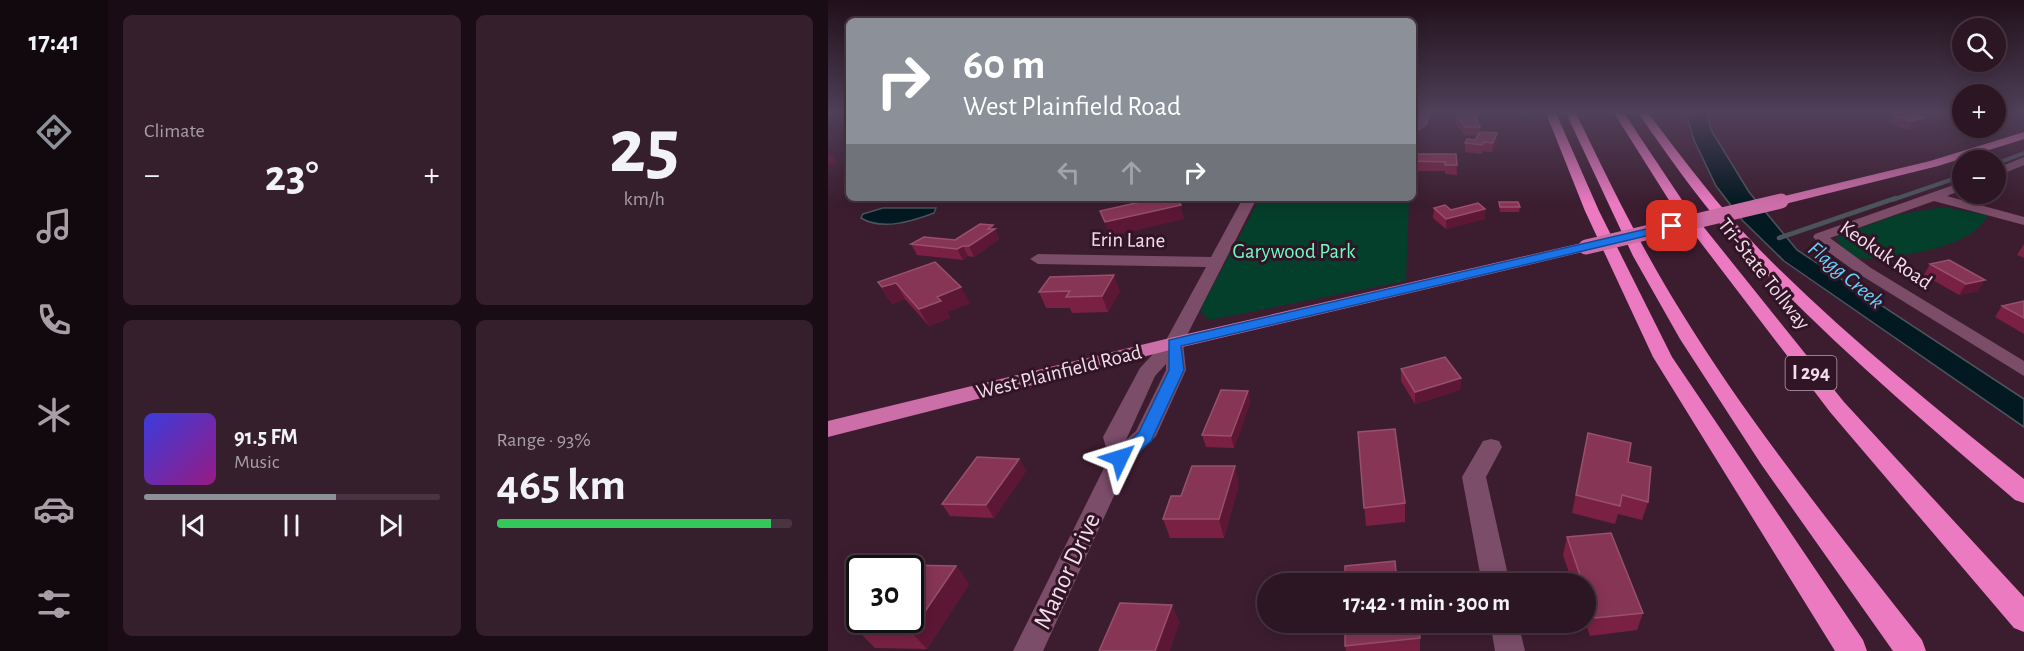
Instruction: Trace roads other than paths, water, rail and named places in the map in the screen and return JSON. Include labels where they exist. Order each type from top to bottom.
[{"type":"highway","points":[[1564,143],[1592,211],[1663,357],[1779,541],[1852,651]]},
{"type":"highway","points":[[1586,143],[1640,253],[1688,338],[1799,501],[1911,651]]},
{"type":"highway","name":"Tri-State Tollway","points":[[1639,143],[1677,201],[1837,406],[2024,618]]},
{"type":"highway","points":[[1666,143],[1703,194],[1755,253],[1900,390],[2024,494]]},
{"type":"highway","points":[[1678,143],[1704,180],[1703,194]]},
{"type":"main road","name":"West Plainfield Road","points":[[828,429],[1174,344],[1781,201],[1938,162],[1997,143]]},
{"type":"street","points":[[2006,168],[2024,161]]},
{"type":"street","name":"Keokuk Road","points":[[1952,190],[1821,237],[1832,249],[1865,271],[2024,370]]},
{"type":"street","points":[[1935,197],[2021,220]]},
{"type":"street","points":[[1174,344],[1248,201]]},
{"type":"street","name":"Erin Lane","points":[[1038,259],[1217,262]]},
{"type":"street","name":"Manor Drive","points":[[1028,651],[1120,458],[1145,436],[1155,416],[1176,370],[1174,344]]},
{"type":"street","points":[[1491,447],[1474,477],[1494,573]]},
{"type":"street","points":[[1506,633],[1510,651]]},
{"type":"water","points":[[1696,143],[1719,143],[1749,192],[1797,250],[2024,399],[2024,427],[1784,261],[1743,221],[1716,186]]},
{"type":"water","points":[[883,208],[936,208],[934,213],[898,223],[878,224],[861,218],[863,214]]},
{"type":"waterway","points":[[2006,160],[2024,153]]},
{"type":"waterway","points":[[1892,200],[1952,179]]},
{"type":"waterway","points":[[1779,238],[1896,198]]},
{"type":"park label","name":"Garywood Park","points":[[1294,251]]},
{"type":"water label","name":"Flagg Creek","points":[[1846,275]]}]
